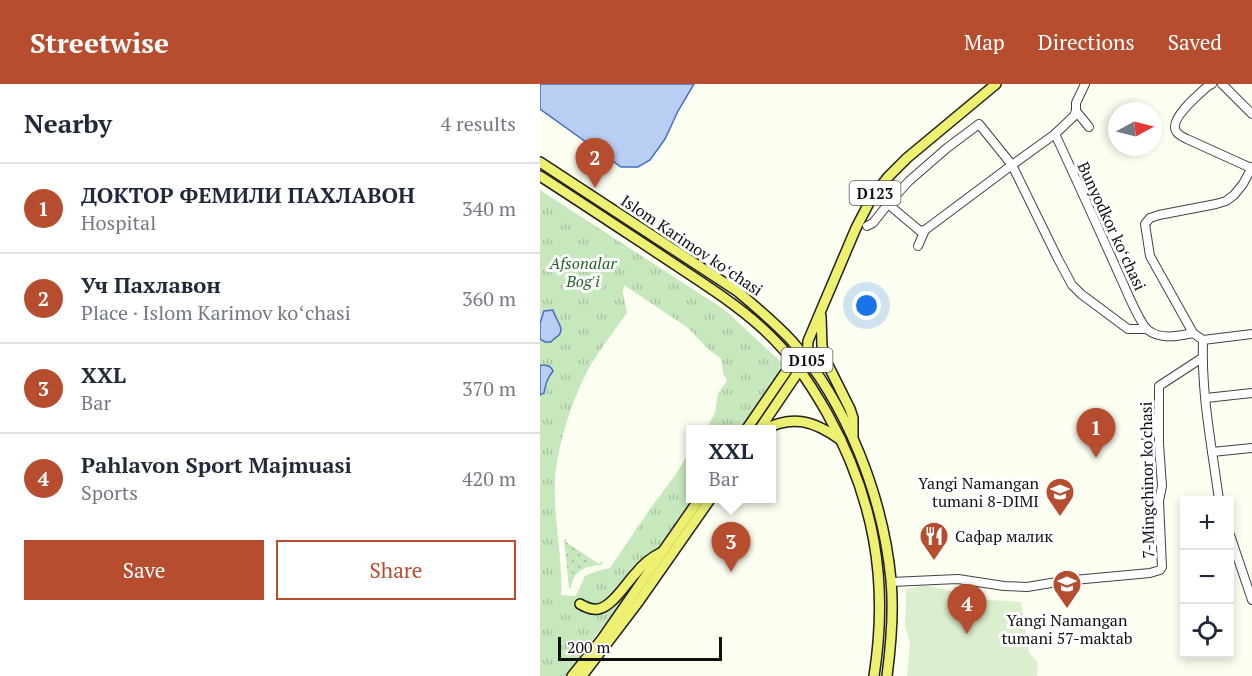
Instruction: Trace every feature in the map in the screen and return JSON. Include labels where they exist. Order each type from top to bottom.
[{"type":"main road","name":"D123","points":[[749,425],[808,341],[865,209],[880,187],[907,158],[996,84]]},
{"type":"main road","name":"Islom Karimov koʻchasi","points":[[540,162],[592,192],[737,291],[767,315],[807,359],[836,405],[853,438],[880,518],[891,582],[892,627],[887,676]]},
{"type":"main road","name":"Islom Karimov koʻchasi","points":[[540,176],[710,288],[762,327],[794,360],[842,441],[862,491],[872,528],[878,573],[880,625],[874,676]]},
{"type":"main road","points":[[821,310],[822,346],[826,362],[850,409],[853,418],[853,438]]},
{"type":"main road","name":"D123","points":[[807,359],[808,341]]},
{"type":"main road","points":[[764,425],[807,359]]},
{"type":"main road","points":[[773,425],[785,421],[801,421],[818,426],[842,441]]},
{"type":"main road","points":[[572,676],[602,639],[697,503]]},
{"type":"main road","points":[[582,676],[639,601],[708,503]]},
{"type":"main road","points":[[580,604],[598,609],[607,605],[647,561],[664,551]]},
{"type":"street","points":[[918,246],[925,230],[1055,134],[1074,116],[1076,103],[1085,84]]},
{"type":"street","points":[[1212,84],[1179,116],[1174,129],[1187,139],[1251,167],[1249,179],[1226,201],[1150,218],[1145,224],[1150,256],[1192,333],[1203,340],[1252,334]]},
{"type":"street","points":[[1222,84],[1252,114]]},
{"type":"street","points":[[1076,111],[1089,126]]},
{"type":"street","points":[[867,226],[873,223],[909,181],[979,124],[1012,165],[1058,259],[1072,285],[1081,294],[1128,328],[1146,329],[1161,336],[1192,333]]},
{"type":"street","name":"Bunyodkor koʻchasi","points":[[1055,134],[1146,329]]},
{"type":"street","points":[[888,204],[914,227],[920,231],[925,230]]},
{"type":"street","points":[[1203,340],[1202,358],[1206,399],[1219,496]]},
{"type":"street","name":"7-Mingchinor ko'chasi","points":[[891,582],[958,579],[1027,587],[1160,570],[1162,567],[1159,501],[1162,486],[1159,386],[1202,358]]},
{"type":"street","points":[[1206,399],[1252,393]]},
{"type":"street","points":[[1212,452],[1252,448]]},
{"type":"street","points":[[1234,547],[1252,600]]},
{"type":"green space","name":"Afsonalar Bog'i","points":[[540,190],[725,310],[782,363],[774,383],[745,425],[708,425],[715,413],[718,393],[727,381],[721,359],[688,328],[624,285],[627,313],[594,359],[583,379],[559,451],[555,480],[555,509],[561,566],[561,595],[576,596],[585,576],[610,568],[686,458],[686,503],[691,503],[626,596],[565,676],[540,676]]},
{"type":"green space","points":[[564,539],[599,564],[603,562],[601,565],[590,567],[577,574],[571,588],[569,588]]},
{"type":"green space","points":[[925,585],[989,600],[1021,602],[1029,653],[1038,662],[1037,676],[907,676],[910,643],[905,626],[906,589]]},
{"type":"water","points":[[540,84],[694,84],[665,139],[650,160],[638,167],[621,167],[540,109]]},
{"type":"water","points":[[553,310],[561,332],[551,342],[545,342],[540,339],[540,323],[544,311]]},
{"type":"water","points":[[540,365],[549,366],[553,371],[544,393],[540,395]]},
{"type":"place","name":"Уч Пахлавон","points":[[595,188]]},
{"type":"place","name":"ДОКТОР ФЕМИЛИ ПАХЛАВОН","points":[[1096,458]]},
{"type":"place","name":"Yangi Namangan tumani 8-DIMI","points":[[1060,518]]},
{"type":"place","name":"Сафар малик","points":[[934,562]]},
{"type":"place","name":"XXL","points":[[731,572]]},
{"type":"place","name":"Yangi Namangan tumani 57-maktab","points":[[1067,610]]},
{"type":"place","name":"Pahlavon Sport Majmuasi","points":[[967,634]]}]
